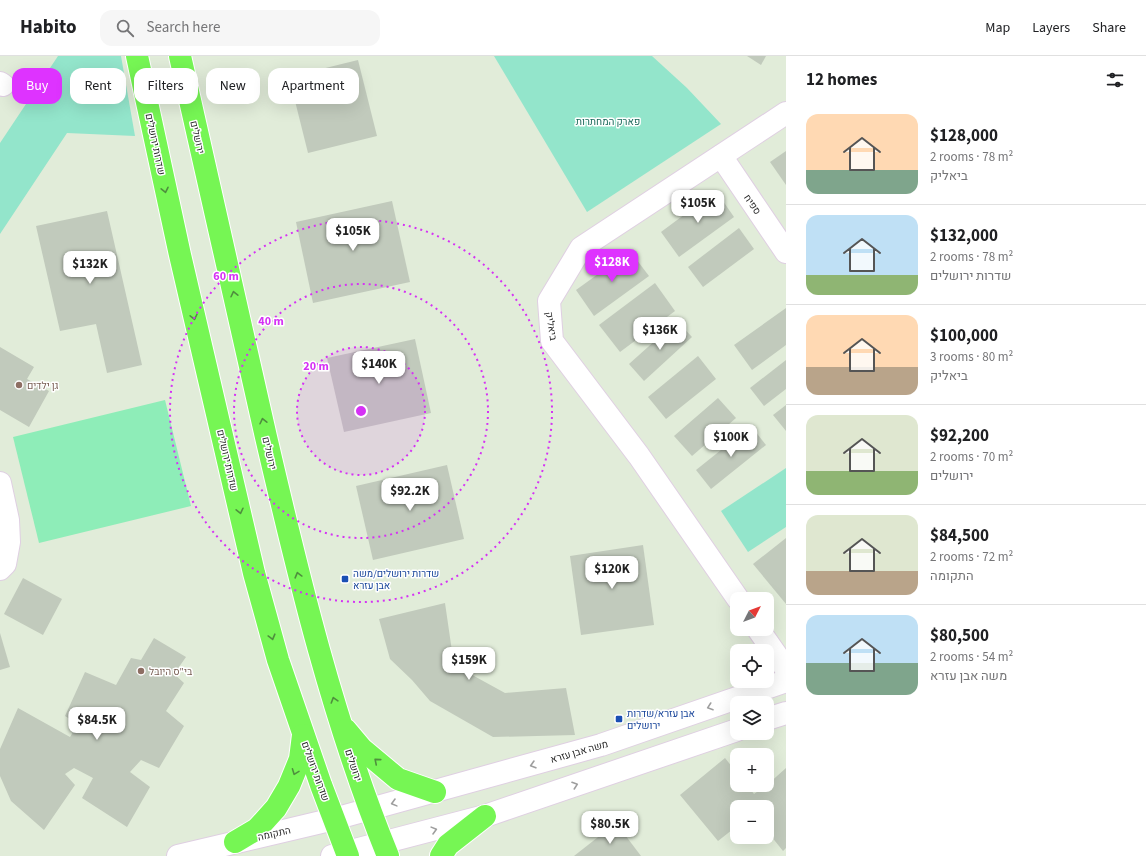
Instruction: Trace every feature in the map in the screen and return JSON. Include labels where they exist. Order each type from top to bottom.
[{"type":"main road","name":"שדרות ירושלים","points":[[137,56],[180,255],[254,573],[278,660],[334,819],[343,855]]},
{"type":"main road","name":"ירושלים","points":[[180,56],[296,569],[342,726],[369,809],[385,849]]},
{"type":"main road","points":[[342,726],[362,748],[398,779],[435,792]]},
{"type":"main road","points":[[235,842],[257,829],[276,808],[289,786],[300,759],[303,734]]},
{"type":"main road","points":[[441,856],[448,844],[485,816]]},
{"type":"street","name":"ביאליק","points":[[733,592],[639,456],[552,341],[549,301],[581,248],[786,113]]},
{"type":"street","name":"ספיח","points":[[721,156],[786,252]]},
{"type":"street","points":[[0,483],[8,520],[9,542],[5,564],[0,569]]},
{"type":"street","points":[[763,636],[786,669]]},
{"type":"street","name":"משה אבן עזרא","points":[[369,809],[601,746],[786,681]]},
{"type":"street","points":[[774,717],[786,713]]},
{"type":"street","points":[[343,855],[385,849],[730,732]]},
{"type":"street","name":"התקומה","points":[[178,856],[334,819],[369,809]]},
{"type":"green space","points":[[58,56],[121,56],[123,68],[70,68],[70,104],[126,104],[126,85],[135,136],[67,133],[0,234],[0,143],[26,104],[62,104],[62,68],[50,68]]},
{"type":"green space","name":"פארק המחתרות","points":[[494,56],[652,56],[687,88],[721,124],[587,212]]},
{"type":"green space","points":[[165,400],[191,506],[39,543],[13,437]]},
{"type":"green space","points":[[786,468],[786,527],[748,552],[721,511]]},
{"type":"building","points":[[747,56],[766,56],[761,65]]},
{"type":"building","points":[[358,60],[377,136],[308,153],[296,104],[359,104],[359,68],[326,68]]},
{"type":"building","points":[[786,151],[786,185],[770,162]]},
{"type":"building","points":[[716,191],[734,217],[679,257],[661,232]]},
{"type":"building","points":[[392,201],[410,282],[313,303],[296,222]]},
{"type":"building","points":[[107,211],[142,365],[107,373],[96,324],[60,331],[36,226]]},
{"type":"building","points":[[739,228],[754,249],[703,287],[688,267]]},
{"type":"building","points":[[630,251],[649,276],[594,316],[576,290]]},
{"type":"building","points":[[655,283],[675,311],[620,352],[599,325]]},
{"type":"building","points":[[786,308],[786,345],[752,370],[734,345]]},
{"type":"building","points":[[677,321],[692,337],[644,381],[629,364]]},
{"type":"building","points":[[415,339],[431,413],[344,432],[327,358]]},
{"type":"building","name":"גן ילדים","points":[[0,347],[34,367],[27,379],[49,391],[29,427],[0,410]]},
{"type":"building","points":[[698,356],[716,379],[666,419],[648,397]]},
{"type":"building","points":[[786,360],[786,389],[764,406],[750,388]]},
{"type":"building","points":[[718,398],[736,418],[692,456],[674,436]]},
{"type":"building","points":[[786,405],[786,431],[773,415]]},
{"type":"building","points":[[751,426],[766,445],[711,489],[696,470]]},
{"type":"building","points":[[447,465],[464,539],[373,560],[356,486]]},
{"type":"building","points":[[786,538],[786,604],[753,564]]},
{"type":"building","points":[[643,545],[654,625],[581,635],[570,556]]},
{"type":"building","points":[[23,578],[62,599],[43,635],[4,614]]},
{"type":"building","points":[[445,603],[454,665],[505,693],[566,688],[575,735],[493,737],[430,701],[412,680],[390,659],[379,619]]},
{"type":"building","points":[[0,633],[10,667],[0,670]]},
{"type":"building","points":[[154,638],[186,657],[174,674],[184,683],[166,711],[184,726],[159,768],[141,760],[130,772],[150,787],[127,827],[82,798],[93,778],[74,768],[65,774],[75,785],[44,830],[11,801],[0,776],[0,749],[18,708],[70,737],[78,724],[65,716],[85,672],[116,685],[131,658],[141,660]]},
{"type":"building","points":[[725,758],[730,764],[730,792],[752,792],[754,794],[757,792],[774,792],[774,779],[786,768],[786,848],[783,851],[774,840],[774,800],[730,800],[730,832],[718,841],[680,795]]},
{"type":"building","points":[[616,823],[641,856],[574,856]]},
{"type":"place","name":"גן ילדים","points":[[19,385]]},
{"type":"place","name":"שדרות ירושלים/משה אבן עזרא","points":[[345,579]]},
{"type":"place","name":"בי\"ס היובל","points":[[141,671]]},
{"type":"place","name":"אבן עזרא/שדרות ירושלים","points":[[619,719]]}]
